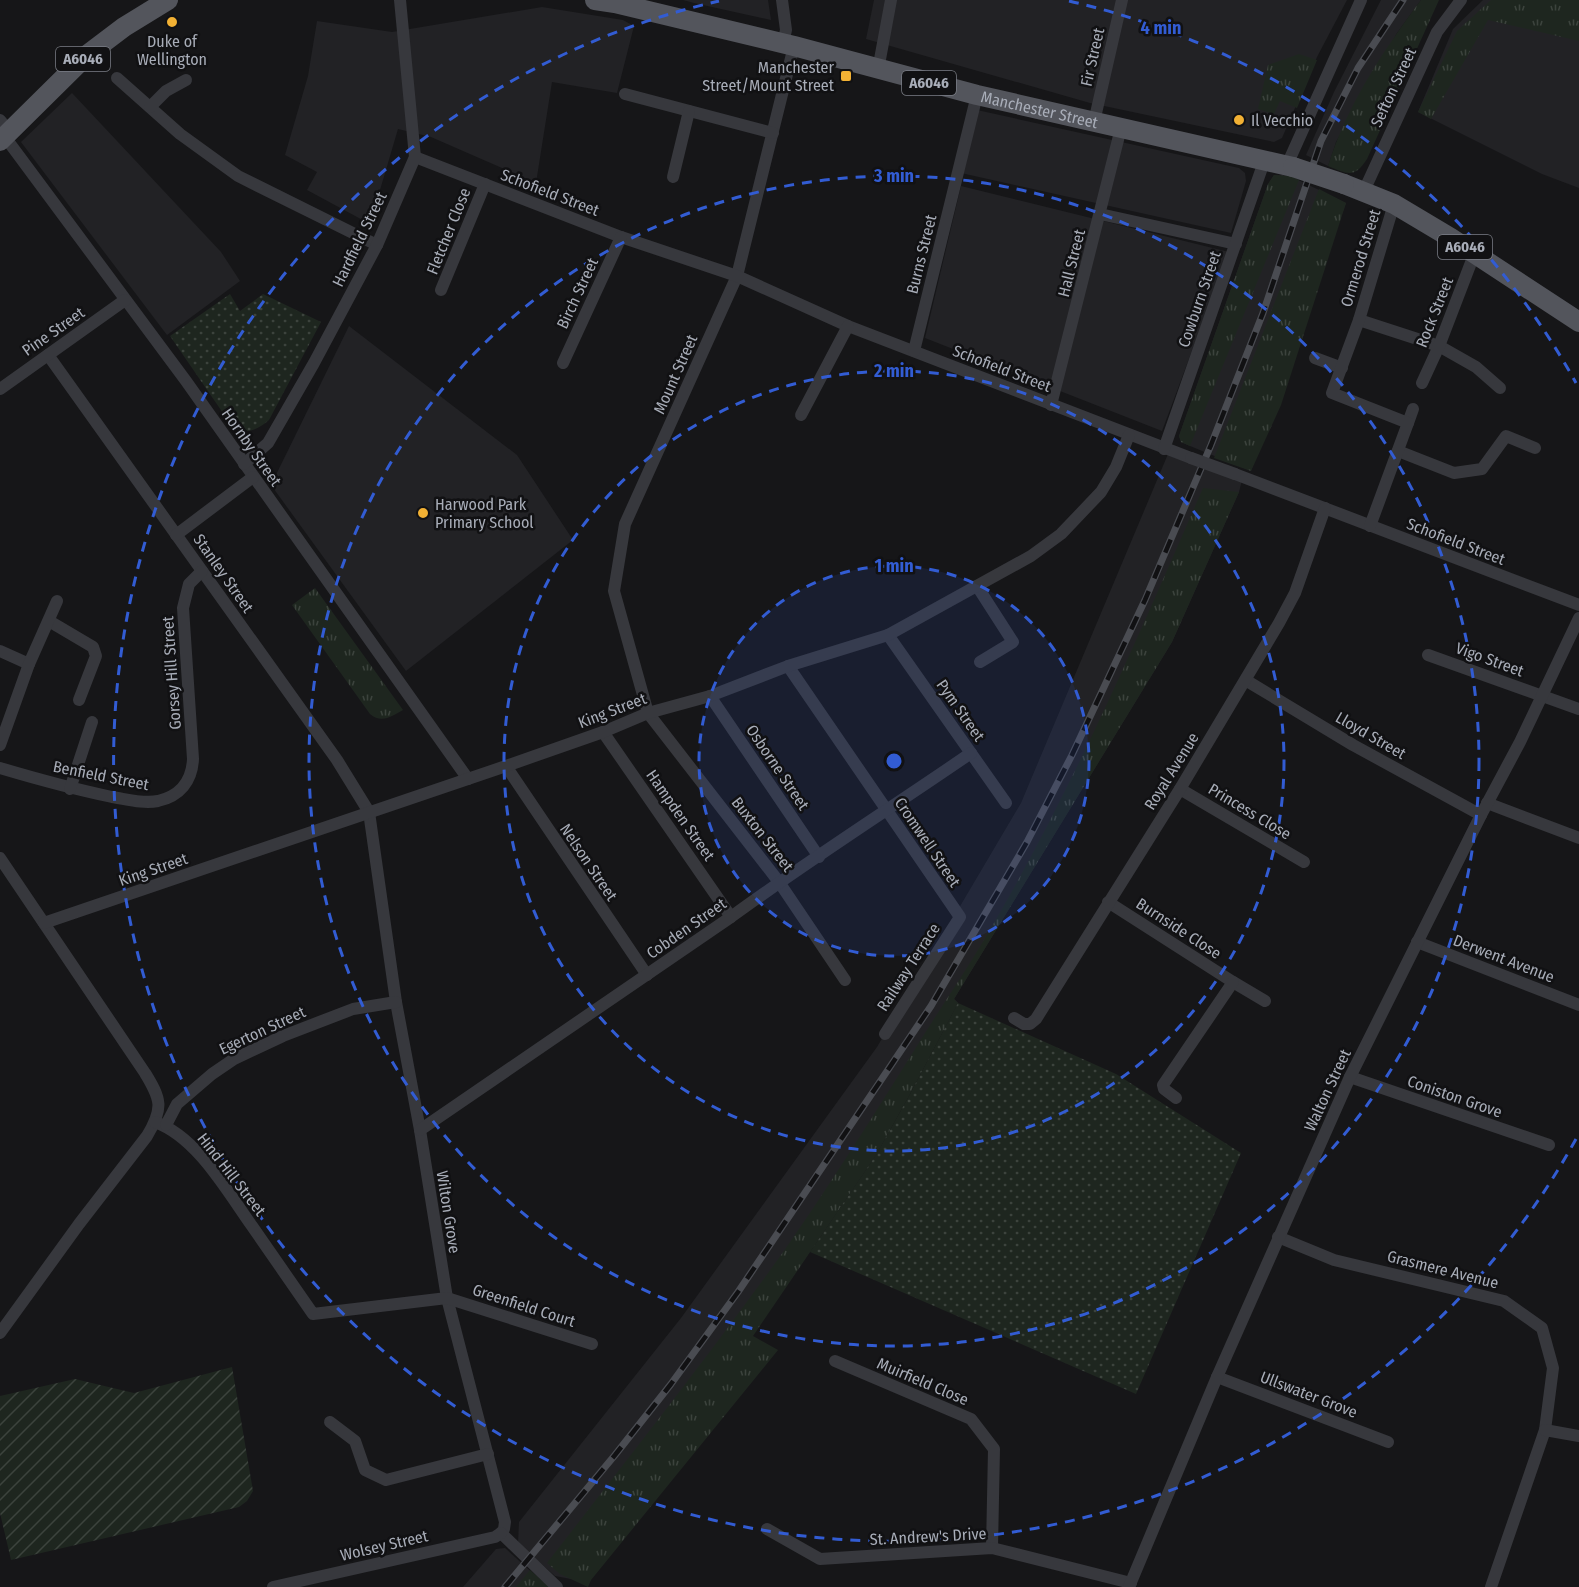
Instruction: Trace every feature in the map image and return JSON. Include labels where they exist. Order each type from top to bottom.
[{"type":"main road","name":"A6046","points":[[4,132],[87,55],[124,27],[168,0]]},
{"type":"main road","name":"Manchester Street","points":[[595,0],[788,44],[977,95],[1265,159],[1344,184],[1363,193]]},
{"type":"main road","name":"A6046","points":[[1363,193],[1394,204],[1476,253],[1579,322]]},
{"type":"street","name":"Hardfield Street","points":[[244,464],[268,443],[314,363],[377,245],[415,157],[400,0]]},
{"type":"street","name":"Mount Street","points":[[648,713],[614,591],[625,524],[737,276],[773,133],[788,44],[782,0]]},
{"type":"street","points":[[878,70],[891,0]]},
{"type":"street","name":"Fir Street","points":[[1094,122],[1122,0]]},
{"type":"street","points":[[1290,166],[1361,0]]},
{"type":"street","name":"Sefton Street","points":[[1363,193],[1437,33],[1461,0]]},
{"type":"street","points":[[117,78],[180,134],[238,176],[377,245]]},
{"type":"street","points":[[150,107],[166,91],[186,80]]},
{"type":"street","points":[[625,94],[773,133]]},
{"type":"street","name":"Burns Street","points":[[914,351],[977,95]]},
{"type":"street","points":[[673,177],[688,111]]},
{"type":"street","name":"Hall Street","points":[[1051,405],[1121,128]]},
{"type":"street","name":"Hornby Street","points":[[4,132],[186,381],[468,779]]},
{"type":"street","name":"Schofield Street","points":[[415,157],[621,237],[737,276],[848,326],[1164,449],[1579,605]]},
{"type":"street","name":"Cowburn Street","points":[[1164,449],[1265,159]]},
{"type":"street","name":"Fletcher Close","points":[[441,290],[485,184]]},
{"type":"street","name":"Ormerod Street","points":[[1394,204],[1359,320],[1332,393],[1408,423]]},
{"type":"street","points":[[1100,214],[1236,244]]},
{"type":"street","name":"Birch Street","points":[[563,363],[621,237]]},
{"type":"street","name":"Rock Street","points":[[1422,383],[1440,346],[1476,253]]},
{"type":"street","name":"Pine Street","points":[[0,389],[125,300]]},
{"type":"street","points":[[1359,320],[1440,346],[1476,367],[1500,388]]},
{"type":"street","points":[[801,415],[848,326]]},
{"type":"street","name":"Stanley Street","points":[[48,355],[337,760],[369,813]]},
{"type":"street","points":[[1315,358],[1342,368]]},
{"type":"street","points":[[1370,526],[1413,409]]},
{"type":"street","name":"King Street","points":[[44,923],[506,766],[603,732],[648,713],[710,696],[788,666],[888,635],[1031,556],[1061,534],[1101,492],[1116,467],[1129,435]]},
{"type":"street","points":[[1398,451],[1454,473],[1482,468],[1506,436],[1535,448]]},
{"type":"street","points":[[176,535],[252,477]]},
{"type":"street","name":"Royal Avenue","points":[[1014,1018],[1024,1024],[1030,1024],[1036,1019],[1247,681],[1295,593],[1325,508]]},
{"type":"street","name":"Gorsey Hill Street","points":[[190,779],[193,759],[183,608],[189,584],[202,571]]},
{"type":"street","points":[[976,586],[1012,642],[980,662]]},
{"type":"street","points":[[0,745],[29,664],[57,601]]},
{"type":"street","name":"Walton Street","points":[[1130,1585],[1217,1377],[1350,1077],[1487,803],[1520,742],[1579,618]]},
{"type":"street","points":[[49,621],[93,647],[96,656],[80,700]]},
{"type":"street","name":"Pym Street","points":[[888,635],[1006,803]]},
{"type":"street","points":[[0,651],[29,664]]},
{"type":"street","name":"Vigo Street","points":[[1428,655],[1579,709]]},
{"type":"street","name":"Cromwell Street","points":[[788,666],[960,918]]},
{"type":"street","name":"Lloyd Street","points":[[1247,681],[1353,745],[1481,815]]},
{"type":"street","name":"Osborne Street","points":[[710,696],[819,857]]},
{"type":"street","name":"Buxton Street","points":[[648,713],[779,882],[845,980]]},
{"type":"street","points":[[70,789],[92,722]]},
{"type":"street","name":"Hampden Street","points":[[603,732],[731,917]]},
{"type":"street","name":"Cobden Street","points":[[420,1130],[779,882],[971,753]]},
{"type":"street","name":"Nelson Street","points":[[506,766],[646,975]]},
{"type":"street","name":"Benfield Street","points":[[0,768],[70,789],[135,801],[157,801],[176,793],[190,779]]},
{"type":"street","name":"Princess Close","points":[[1180,789],[1304,862]]},
{"type":"street","points":[[1487,803],[1579,838]]},
{"type":"street","name":"Wilton Grove","points":[[369,813],[396,1002],[420,1130],[447,1298],[505,1522],[501,1533]]},
{"type":"street","points":[[0,858],[158,1093],[160,1124]]},
{"type":"street","name":"Burnside Close","points":[[1108,902],[1265,1001]]},
{"type":"street","name":"Railway Terrace","points":[[885,1034],[960,918]]},
{"type":"street","name":"Derwent Avenue","points":[[1417,942],[1579,1005]]},
{"type":"street","points":[[1176,1098],[1164,1089],[1163,1085],[1233,982]]},
{"type":"street","name":"Egerton Street","points":[[0,1333],[147,1136],[177,1104],[212,1074],[234,1059],[283,1036],[353,1009],[396,1002]]},
{"type":"street","name":"Coniston Grove","points":[[1350,1077],[1549,1145]]},
{"type":"street","name":"Hind Hill Street","points":[[160,1124],[186,1141],[216,1175],[313,1314],[447,1298]]},
{"type":"street","name":"Grasmere Avenue","points":[[1278,1237],[1334,1260],[1504,1301],[1542,1328],[1553,1368],[1545,1430],[1491,1587]]},
{"type":"street","name":"Greenfield Court","points":[[447,1298],[592,1344]]},
{"type":"street","name":"Muirfield Close","points":[[835,1361],[971,1419],[994,1449],[993,1548]]},
{"type":"street","name":"Ullswater Grove","points":[[1217,1377],[1388,1442]]},
{"type":"street","points":[[330,1422],[355,1441],[365,1470],[387,1480],[488,1454]]},
{"type":"street","points":[[1545,1430],[1579,1436]]},
{"type":"street","name":"St. Andrew's Drive","points":[[767,1529],[820,1558],[993,1548],[1130,1585]]},
{"type":"street","points":[[501,1533],[557,1587]]},
{"type":"street","name":"Wolsey Street","points":[[273,1587],[495,1537],[501,1533]]},
{"type":"shaded area","points":[[683,0],[768,0],[771,20],[694,3]]},
{"type":"shaded area","points":[[874,0],[1347,0],[1317,57],[1282,138],[1274,142],[1090,103],[866,39]]},
{"type":"shaded area","points":[[1381,0],[1421,0],[1397,33],[1336,142],[1328,166],[1306,155],[1334,92]]},
{"type":"shaded area","points":[[1483,0],[1579,0],[1579,188],[1542,174],[1418,112],[1453,29]]},
{"type":"shaded area","points":[[542,7],[623,20],[634,26],[617,93],[552,82],[536,183],[431,137],[398,129],[370,224],[307,190],[317,172],[285,155],[308,76],[317,21],[392,32]]},
{"type":"shaded area","points":[[72,93],[221,252],[240,281],[167,335],[21,142]]},
{"type":"shaded area","points":[[977,110],[1239,168],[1245,173],[1246,181],[1231,233],[961,173]]},
{"type":"shaded area","points":[[1274,175],[1290,176],[1346,203],[1251,471],[1181,442],[1179,436],[1268,184]]},
{"type":"shaded area","points":[[961,186],[1229,252],[1162,431],[925,338]]},
{"type":"shaded area","name":"Harwood Park Primary School","points":[[349,326],[517,455],[573,540],[406,671],[271,485]]},
{"type":"shaded area","points":[[1168,454],[1242,480],[1239,492],[1172,642],[954,999],[958,1003],[876,1155],[752,1336],[571,1579],[555,1576],[518,1543],[519,1522],[681,1318],[877,1047],[1021,803]]},
{"type":"shaded area","points":[[505,1548],[548,1587],[463,1587],[496,1549]]},
{"type":"green space","points":[[1421,0],[1439,0],[1367,159],[1358,170],[1350,173],[1328,166],[1345,122],[1367,79]]},
{"type":"green space","points":[[1491,0],[1579,0],[1579,41],[1488,20],[1431,119],[1418,112],[1457,31]]},
{"type":"green space","points":[[1299,54],[1317,60],[1297,108],[1280,101],[1274,114],[1258,109],[1268,65]]},
{"type":"green space","points":[[1274,175],[1290,176],[1299,180],[1190,446],[1181,442],[1179,436],[1268,184]]},
{"type":"green space","points":[[1319,189],[1346,203],[1281,405],[1251,471],[1214,458]]},
{"type":"green space","points":[[230,294],[240,311],[263,294],[321,322],[269,420],[249,431],[234,429],[170,336]]},
{"type":"green space","points":[[1203,488],[1239,492],[1172,642],[954,999],[958,1003],[876,1155],[753,1336],[778,1350],[591,1580],[588,1587],[560,1574],[547,1563],[695,1372],[781,1255],[852,1149],[984,940],[1045,830],[1101,717]]},
{"type":"green space","points":[[315,588],[403,710],[383,719],[370,714],[292,605]]},
{"type":"green space","points":[[958,1003],[1116,1074],[1241,1153],[1136,1394],[810,1252],[876,1155]]},
{"type":"green space","points":[[232,1367],[253,1491],[247,1501],[239,1507],[11,1560],[0,1513],[0,1396],[75,1379],[134,1393]]},
{"type":"green space","points":[[530,1570],[547,1585],[548,1587],[516,1587]]},
{"type":"railway","points":[[505,1587],[615,1455],[671,1384],[738,1292],[931,1006],[1027,842],[1072,755],[1145,600],[1211,445],[1263,313],[1321,141],[1358,68],[1403,0]]},
{"type":"place","name":"Duke of Wellington","points":[[172,22]]},
{"type":"place","name":"Manchester Street/Mount Street","points":[[846,76]]},
{"type":"place","name":"Il Vecchio","points":[[1239,120]]},
{"type":"place","name":"Harwood Park Primary School","points":[[423,513]]}]
